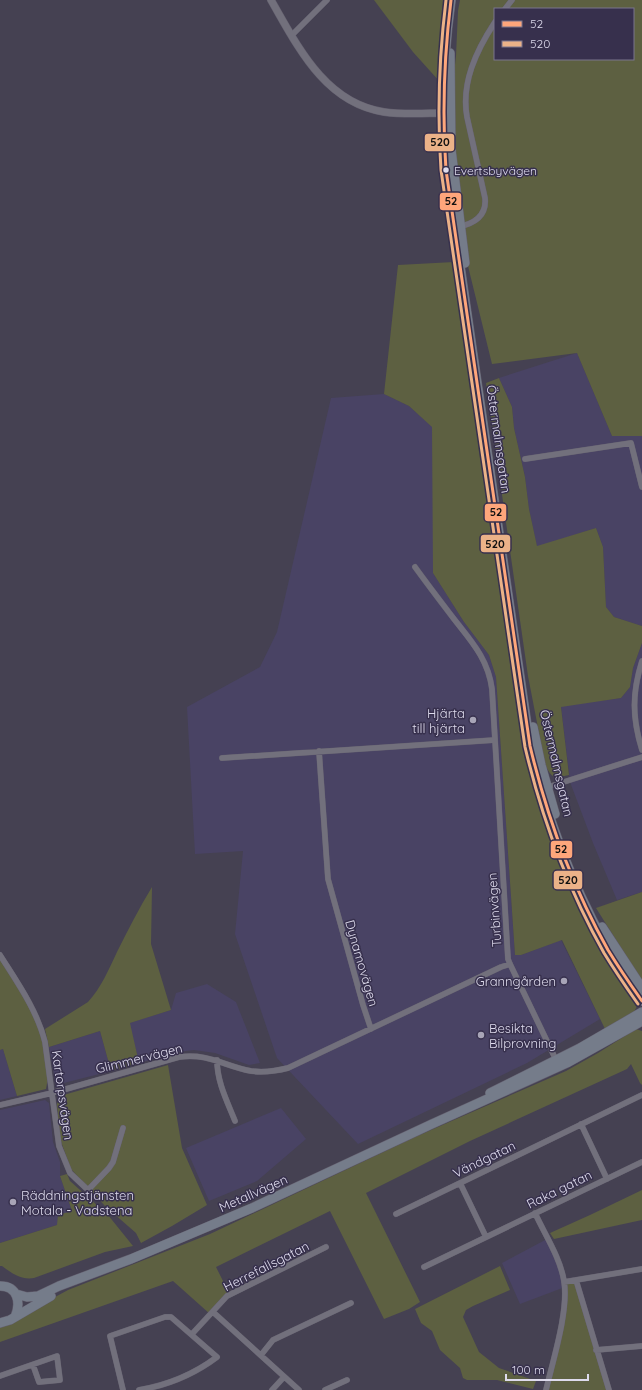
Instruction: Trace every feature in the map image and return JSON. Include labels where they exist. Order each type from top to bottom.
[{"type":"main road","name":"Östermalmsgatan","points":[[451,0],[444,64],[446,113],[452,161],[457,227],[528,694],[544,788],[554,831],[594,922],[611,955],[642,1001]]},
{"type":"main road","name":"Östermalmsgatan","points":[[446,113],[450,49],[456,0]]},
{"type":"main road","name":"Östermalmsgatan","points":[[544,788],[568,855],[587,898],[608,937],[642,988]]},
{"type":"main road","name":"Metallvägen","points":[[558,1064],[642,1012]]},
{"type":"main road","name":"Metallvägen","points":[[16,1294],[27,1297],[38,1296],[59,1286],[82,1278],[252,1208],[558,1064],[594,1049],[642,1021]]},
{"type":"main road","name":"Metallvägen","points":[[0,1323],[6,1322],[82,1278]]},
{"type":"main road","points":[[2,1284],[16,1294],[19,1302],[15,1317]]},
{"type":"street","points":[[271,0],[308,61],[320,77],[337,92],[353,102],[370,109],[393,113],[446,113]]},
{"type":"street","points":[[292,35],[326,0]]},
{"type":"street","points":[[506,8],[512,0]]},
{"type":"street","points":[[457,227],[470,224],[479,219],[486,206],[483,185],[466,111],[466,92],[476,56],[494,24]]},
{"type":"street","points":[[524,459],[631,443],[642,487]]},
{"type":"street","name":"Turbinvägen","points":[[416,567],[476,647],[486,664],[492,689],[508,953],[510,964],[558,1064]]},
{"type":"street","points":[[642,661],[637,679],[634,705],[637,730],[642,750]]},
{"type":"street","points":[[222,758],[495,740]]},
{"type":"street","name":"Dynamovägen","points":[[319,751],[328,879],[371,1029],[501,966],[510,964]]},
{"type":"street","points":[[544,788],[642,757]]},
{"type":"street","name":"Kartorpsvägen","points":[[0,955],[32,1008],[39,1023],[44,1042],[52,1092],[57,1137],[70,1173],[88,1190],[106,1172],[113,1162],[123,1128]]},
{"type":"street","name":"Glimmervägen","points":[[0,1105],[180,1057],[199,1056],[251,1071],[261,1072],[279,1070],[296,1064],[371,1029]]},
{"type":"street","points":[[217,1060],[220,1083],[235,1121]]},
{"type":"street","name":"Vändgatan","points":[[396,1214],[642,1094]]},
{"type":"street","points":[[581,1124],[607,1179]]},
{"type":"street","name":"Raka gatan","points":[[424,1266],[642,1162]]},
{"type":"street","points":[[460,1182],[486,1237]]},
{"type":"street","points":[[535,1213],[558,1262],[564,1282],[563,1313],[546,1390]]},
{"type":"street","name":"Herrefallsgatan","points":[[192,1334],[228,1296],[326,1247]]},
{"type":"street","points":[[564,1282],[642,1270]]},
{"type":"street","points":[[576,1280],[609,1390]]},
{"type":"street","points":[[261,1355],[273,1340],[351,1303]]},
{"type":"street","points":[[213,1312],[299,1390]]},
{"type":"street","points":[[123,1390],[110,1336],[165,1317],[171,1317],[217,1357],[202,1368],[168,1384],[139,1390]]},
{"type":"street","points":[[596,1350],[642,1346]]},
{"type":"street","points":[[0,1376],[57,1356],[60,1380],[39,1382],[33,1365]]},
{"type":"street","points":[[272,1390],[284,1377]]},
{"type":"street","points":[[325,1390],[347,1380]]},
{"type":"shaded area","points":[[577,353],[612,436],[642,436],[642,626],[614,617],[606,607],[603,547],[596,528],[537,547],[529,509],[525,477],[514,428],[512,407],[499,378]]},
{"type":"shaded area","points":[[384,394],[409,406],[433,427],[433,573],[464,622],[489,655],[496,677],[515,955],[521,955],[561,940],[600,1019],[527,1063],[358,1144],[277,1058],[235,934],[243,851],[195,854],[187,707],[260,667],[277,632],[331,398]]},
{"type":"shaded area","points":[[642,643],[642,892],[617,900],[593,843],[570,782],[561,706],[621,698],[630,687],[633,668]]},
{"type":"shaded area","points":[[207,984],[236,1002],[260,1063],[249,1065],[215,1053],[194,1050],[178,1052],[139,1063],[129,1023],[171,1010],[176,993]]},
{"type":"shaded area","points":[[100,1031],[111,1071],[56,1085],[49,1047]]},
{"type":"shaded area","points":[[3,1049],[17,1096],[0,1100],[0,1050]]},
{"type":"shaded area","points":[[45,1100],[49,1103],[53,1142],[60,1162],[60,1176],[72,1211],[57,1225],[0,1243],[0,1110]]},
{"type":"shaded area","points":[[281,1108],[306,1139],[257,1181],[209,1201],[186,1148]]},
{"type":"shaded area","points":[[547,1239],[554,1253],[565,1287],[520,1304],[502,1263]]},
{"type":"green space","points":[[374,0],[446,0],[440,82],[413,52]]},
{"type":"green space","points":[[460,0],[642,0],[642,436],[612,436],[577,353],[492,364],[467,262],[457,184],[452,91],[456,56],[458,11]]},
{"type":"green space","points":[[454,262],[515,661],[557,850],[637,999],[638,1004],[634,1012],[606,1031],[562,940],[521,955],[515,955],[496,677],[489,655],[464,622],[433,573],[432,427],[409,406],[384,394],[398,265]]},
{"type":"green space","points":[[499,378],[512,407],[514,428],[525,477],[529,509],[537,546],[596,528],[603,547],[606,607],[614,617],[642,626],[642,643],[633,668],[630,687],[621,698],[561,707],[569,775],[560,777],[551,775],[545,764],[528,676],[486,383]]},
{"type":"green space","points":[[152,887],[151,944],[171,1010],[130,1023],[139,1063],[111,1071],[100,1031],[49,1047],[45,1029],[88,1002],[93,997]]},
{"type":"green space","points":[[642,892],[642,981],[596,908]]},
{"type":"green space","points":[[0,956],[42,1028],[49,1071],[46,1089],[17,1096],[3,1049],[0,1050]]},
{"type":"green space","points":[[636,1029],[642,1031],[642,1085],[631,1064],[627,1069],[470,1141],[366,1193],[420,1302],[409,1309],[384,1319],[330,1211],[216,1267],[229,1293],[210,1314],[173,1281],[0,1342],[0,1327],[68,1290],[210,1234],[415,1137],[566,1071]]},
{"type":"green space","points":[[168,1065],[182,1148],[207,1205],[141,1243],[136,1233],[105,1206],[71,1169],[60,1139],[57,1104],[60,1096]]},
{"type":"green space","points":[[67,1174],[70,1181],[108,1215],[133,1246],[105,1252],[34,1278],[21,1277],[0,1266],[0,1243],[57,1225],[58,1215],[72,1211],[60,1176]]},
{"type":"green space","points":[[642,1190],[642,1220],[554,1239],[550,1233],[590,1215]]},
{"type":"green space","points":[[500,1266],[510,1290],[466,1310],[463,1317],[479,1352],[499,1368],[536,1381],[533,1389],[497,1380],[467,1380],[463,1378],[460,1368],[440,1350],[432,1331],[421,1323],[415,1309]]},
{"type":"green space","points":[[576,1278],[609,1390],[545,1390],[563,1313],[565,1282]]},
{"type":"transit line","name":"520","points":[[446,0],[439,85],[441,170],[525,747],[539,801],[557,853],[568,879],[604,953],[638,1004]]},
{"type":"transit line","name":"52","points":[[451,0],[444,85],[446,170],[530,746],[544,799],[572,876],[608,950],[642,1001]]},
{"type":"place","name":"Evertsbyvägen","points":[[446,170]]},
{"type":"place","name":"Hjärta till hjärta","points":[[473,720]]},
{"type":"place","name":"Granngården","points":[[564,981]]},
{"type":"place","name":"Besikta Bilprovning","points":[[481,1035]]},
{"type":"place","name":"Räddningstjänsten Motala - Vadstena","points":[[13,1202]]}]
